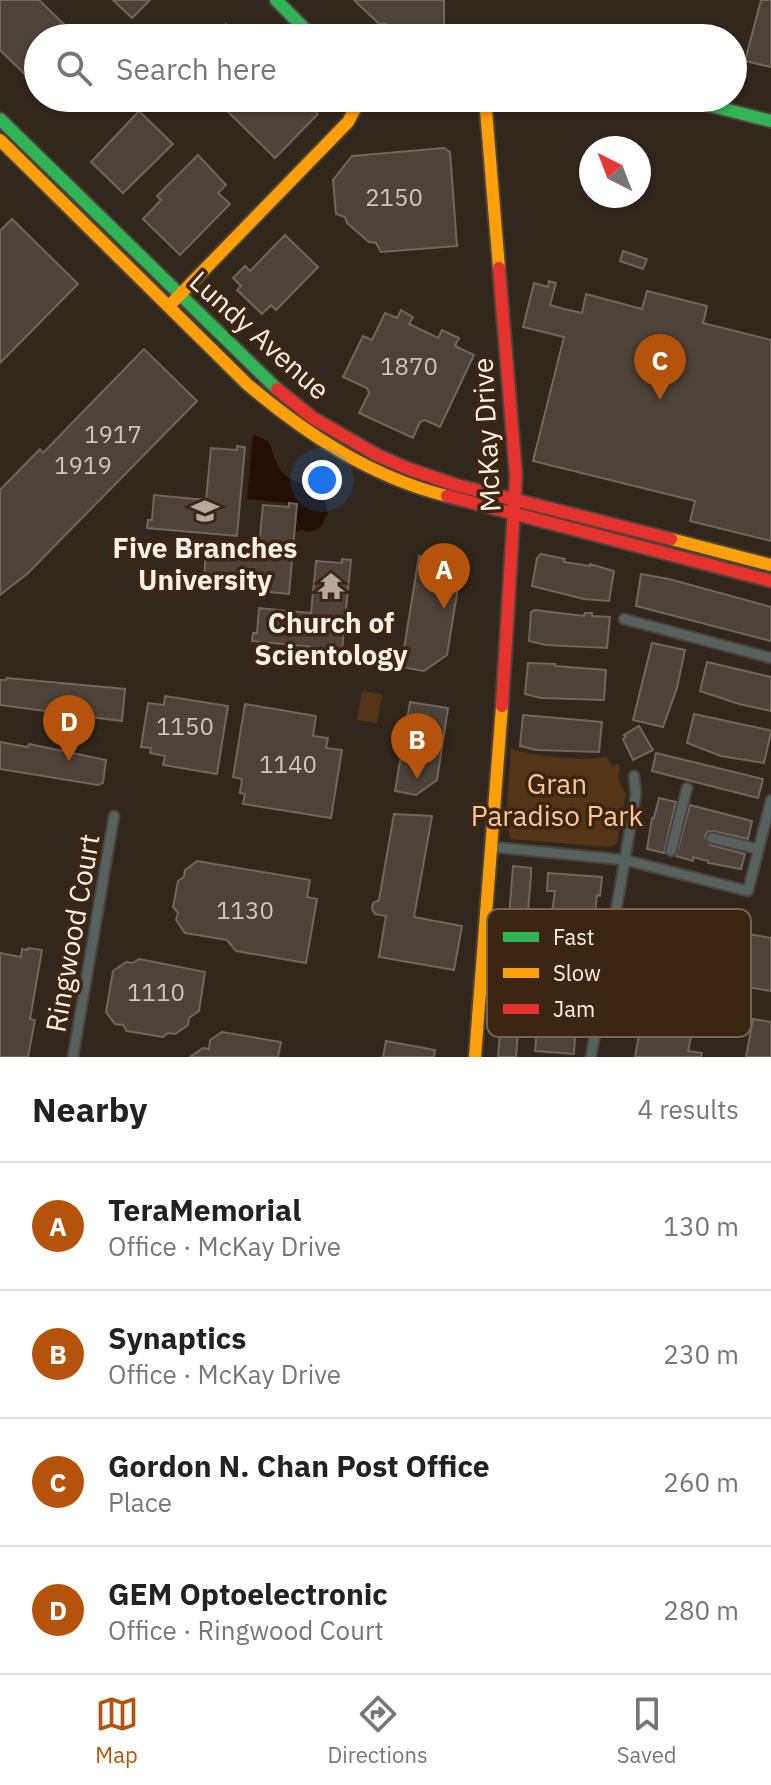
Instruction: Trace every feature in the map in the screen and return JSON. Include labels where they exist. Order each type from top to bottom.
[{"type":"main road","points":[[276,0],[300,24]]},
{"type":"main road","points":[[169,306],[348,122],[354,112]]},
{"type":"main road","name":"McKay Drive","points":[[486,112],[516,476],[488,909]]},
{"type":"main road","points":[[735,112],[771,121]]},
{"type":"main road","name":"Lundy Avenue","points":[[0,119],[270,383],[313,418],[377,455],[456,485],[771,565]]},
{"type":"main road","name":"Lundy Avenue","points":[[0,140],[256,391],[322,441],[378,472],[410,485],[515,516],[771,581]]},
{"type":"main road","points":[[32,172],[42,161]]},
{"type":"main road","points":[[708,565],[730,563],[771,574]]},
{"type":"main road","name":"McKay Drive","points":[[475,1057],[487,917]]},
{"type":"street","points":[[624,619],[771,658]]},
{"type":"street","points":[[617,909],[636,794],[634,776]]},
{"type":"street","points":[[671,851],[687,788]]},
{"type":"street","points":[[493,847],[625,860],[748,891],[771,800]]},
{"type":"street","name":"Ringwood Court","points":[[73,1057],[114,816]]},
{"type":"street","points":[[712,838],[758,849]]},
{"type":"street","points":[[591,1057],[594,1037]]},
{"type":"green space","points":[[362,691],[382,694],[377,723],[357,720]]},
{"type":"green space","name":"Gran Paradiso Park","points":[[511,749],[559,757],[587,759],[606,756],[612,766],[618,764],[618,778],[626,794],[617,843],[610,847],[511,839],[506,823]]},
{"type":"shaded area","points":[[253,434],[269,442],[283,473],[324,495],[328,514],[320,528],[295,532],[297,504],[247,499]]},
{"type":"building","points":[[0,0],[39,0],[64,24],[24,24],[24,73],[0,50]]},
{"type":"building","points":[[113,0],[150,0],[132,18]]},
{"type":"building","points":[[354,0],[444,0],[444,24],[379,24]]},
{"type":"building","points":[[761,0],[771,0],[771,67],[747,61]]},
{"type":"building","points":[[138,112],[173,144],[123,193],[91,162]]},
{"type":"building","points":[[228,112],[316,112],[318,114],[275,158]]},
{"type":"building","points":[[444,148],[450,152],[457,246],[381,252],[376,243],[369,242],[347,223],[345,217],[336,214],[333,180],[352,156]]},
{"type":"building","points":[[198,155],[226,185],[218,193],[230,204],[180,255],[143,219],[161,200],[157,196]]},
{"type":"building","points":[[12,219],[78,284],[0,363],[0,231]]},
{"type":"building","points":[[285,235],[318,267],[276,310],[271,305],[262,314],[237,290],[241,286],[233,278],[245,266],[250,271]]},
{"type":"building","points":[[623,251],[647,259],[643,269],[620,261]]},
{"type":"building","points":[[549,281],[556,283],[550,305],[564,309],[582,313],[586,294],[642,309],[647,291],[707,306],[703,323],[771,340],[771,541],[690,521],[695,501],[533,461],[564,337],[523,327],[534,283],[548,287]]},
{"type":"building","points":[[401,310],[413,317],[409,324],[438,338],[442,330],[459,338],[455,346],[474,355],[440,427],[425,420],[420,422],[413,438],[359,413],[369,393],[367,388],[343,377],[363,336],[372,340],[385,313],[397,318]]},
{"type":"building","points":[[144,349],[197,401],[27,574],[0,595],[0,490],[40,449],[43,453]]},
{"type":"building","points":[[237,446],[245,447],[237,536],[147,528],[148,520],[152,520],[154,495],[206,500],[211,448],[237,450]]},
{"type":"building","points":[[289,503],[297,504],[289,594],[199,585],[200,577],[204,577],[206,552],[258,557],[263,505],[289,507]]},
{"type":"building","points":[[541,554],[565,559],[564,562],[590,564],[614,571],[609,601],[584,599],[532,586],[537,558]]},
{"type":"building","points":[[419,556],[462,563],[447,655],[424,671],[401,667]]},
{"type":"building","name":"Church of Scientology","points":[[342,559],[351,560],[342,650],[252,641],[253,633],[257,633],[259,608],[311,613],[316,561],[342,563]]},
{"type":"building","points":[[641,574],[771,607],[771,641],[636,606]]},
{"type":"building","points":[[531,612],[610,617],[607,648],[546,645],[529,641]]},
{"type":"building","points":[[652,643],[685,650],[677,688],[663,727],[633,720]]},
{"type":"building","points":[[707,662],[771,677],[771,711],[700,691]]},
{"type":"building","points":[[528,663],[606,670],[604,700],[541,698],[525,694]]},
{"type":"building","points":[[7,678],[125,689],[122,721],[0,705],[0,680]]},
{"type":"building","points":[[165,696],[228,706],[217,774],[163,765],[165,756],[150,753],[151,748],[141,747],[148,703],[164,705]]},
{"type":"building","points":[[410,702],[448,708],[437,780],[416,795],[395,791]]},
{"type":"building","points":[[245,704],[316,716],[313,736],[328,738],[326,748],[342,750],[331,818],[243,804],[245,794],[240,793],[242,779],[233,777]]},
{"type":"building","points":[[694,714],[769,730],[764,763],[721,756],[687,743]]},
{"type":"building","points":[[523,715],[602,722],[599,752],[536,750],[520,746]]},
{"type":"building","points":[[639,726],[653,750],[633,760],[623,739],[626,737],[624,735]]},
{"type":"building","points":[[0,742],[28,747],[29,744],[106,760],[103,783],[98,785],[0,769]]},
{"type":"building","points":[[656,753],[763,779],[758,798],[652,771]]},
{"type":"building","points":[[659,798],[676,802],[664,853],[647,849]]},
{"type":"building","points":[[690,805],[752,821],[748,839],[713,831],[707,832],[705,837],[710,845],[745,854],[741,869],[676,856]]},
{"type":"building","points":[[394,814],[432,816],[414,917],[462,926],[454,970],[379,957],[386,916],[375,914],[372,909],[373,903],[379,900]]},
{"type":"building","points":[[197,861],[310,880],[307,897],[317,899],[306,963],[236,951],[227,940],[185,933],[176,920],[178,913],[173,907],[178,881],[184,877],[185,870]]},
{"type":"building","points":[[513,866],[531,868],[528,909],[510,909]]},
{"type":"building","points":[[548,873],[602,877],[595,909],[552,909],[555,891],[547,891]]},
{"type":"building","points":[[751,935],[771,938],[771,991],[751,988]]},
{"type":"building","points":[[22,949],[42,950],[30,1019],[35,1020],[28,1057],[0,1057],[0,953],[21,957]]},
{"type":"building","points":[[139,959],[205,972],[199,1011],[189,1018],[188,1025],[175,1034],[168,1033],[163,1037],[127,1031],[123,1025],[115,1024],[106,1012],[113,971],[126,962],[133,963]]},
{"type":"building","points":[[753,1019],[771,1022],[771,1057],[746,1057]]},
{"type":"building","points":[[222,1032],[281,1042],[278,1057],[190,1057],[203,1048],[209,1049],[210,1040]]},
{"type":"building","points":[[500,1037],[518,1037],[516,1057],[498,1057]]},
{"type":"building","points":[[536,1037],[575,1037],[574,1054],[535,1051]]},
{"type":"building","points":[[639,1037],[691,1037],[688,1051],[702,1053],[701,1057],[635,1057]]},
{"type":"building","points":[[386,1041],[435,1050],[434,1057],[383,1057]]},
{"type":"traffic: fast","points":[[276,0],[300,24]]},
{"type":"traffic: fast","points":[[735,112],[771,121]]},
{"type":"traffic: fast","points":[[0,119],[277,389]]},
{"type":"traffic: slow","points":[[169,306],[348,122],[353,112]]},
{"type":"traffic: slow","points":[[486,112],[499,268]]},
{"type":"traffic: slow","points":[[0,140],[247,384],[269,402],[341,452],[392,478],[447,496]]},
{"type":"traffic: slow","points":[[671,539],[771,565]]},
{"type":"traffic: slow","points":[[475,1057],[502,706]]},
{"type":"traffic: jam","points":[[499,268],[516,476],[502,706]]},
{"type":"traffic: jam","points":[[277,389],[313,418],[377,455],[409,469],[456,485],[671,539]]},
{"type":"traffic: jam","points":[[447,496],[771,581]]},
{"type":"place","name":"Gordon N. Chan Post Office","points":[[660,400]]},
{"type":"place","name":"Five Branches University","points":[[205,511]]},
{"type":"place","name":"Church of Scientology","points":[[331,586]]},
{"type":"place","name":"TeraMemorial","points":[[444,609]]},
{"type":"place","name":"GEM Optoelectronic","points":[[69,761]]},
{"type":"place","name":"Synaptics","points":[[417,779]]}]
